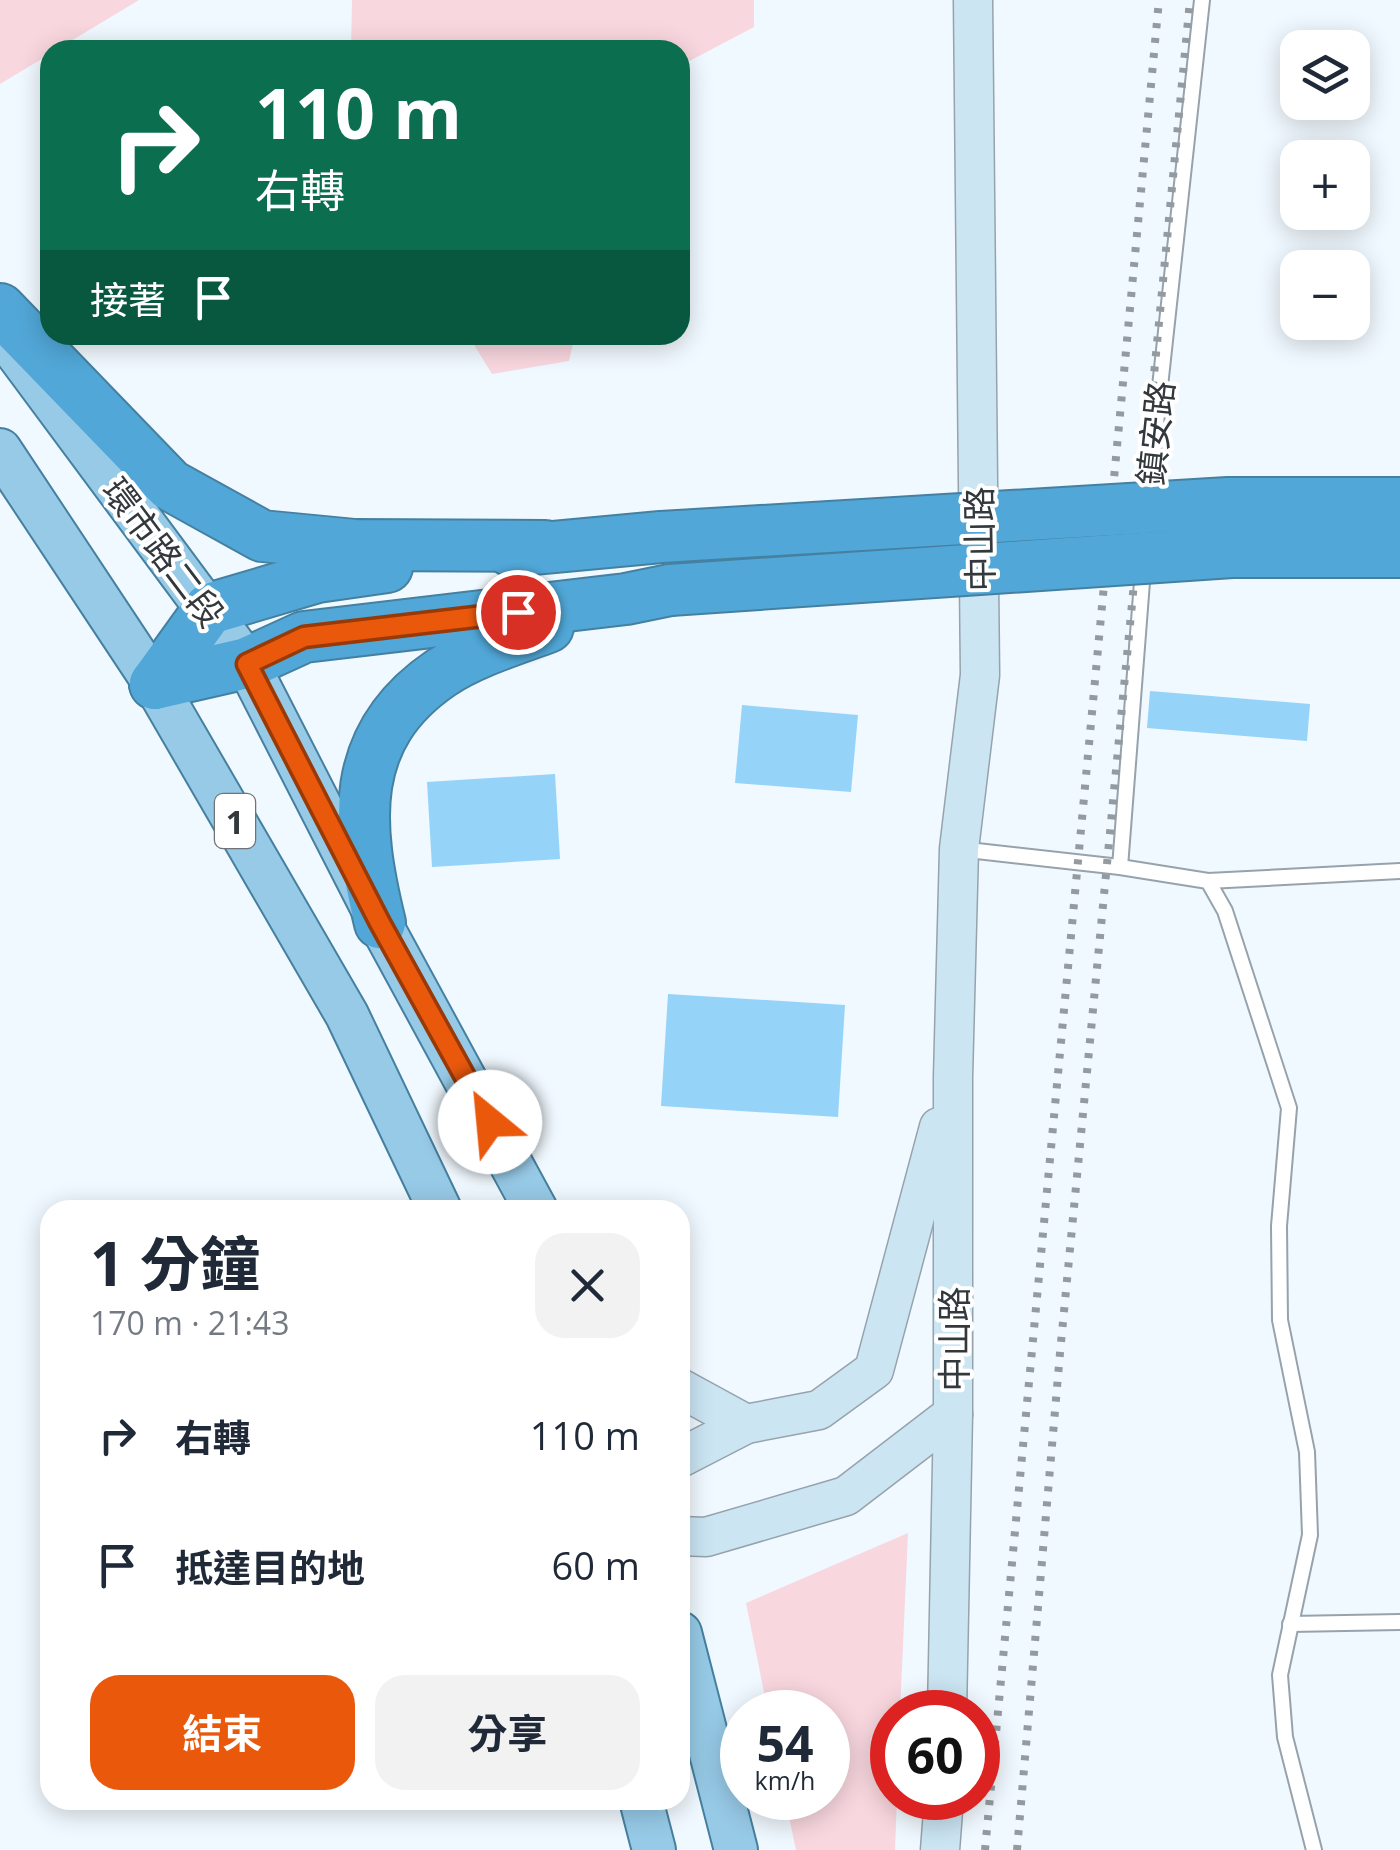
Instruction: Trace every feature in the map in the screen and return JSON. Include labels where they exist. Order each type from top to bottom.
[{"type":"highway","points":[[0,309],[170,486],[262,536],[355,544],[545,546]]},
{"type":"highway","points":[[155,684],[209,610],[317,576],[545,546],[660,537],[1228,503],[1400,503]]},
{"type":"highway","points":[[155,684],[247,664],[304,637],[648,594],[1232,552],[1400,552]]},
{"type":"highway","points":[[380,923],[364,845],[362,801],[376,746],[404,704],[442,672],[491,648],[648,594]]},
{"type":"main road","name":"環市路二段","points":[[0,329],[247,664],[380,923],[531,1200]]},
{"type":"main road","name":"1","points":[[0,450],[155,684],[347,1015],[435,1200]]},
{"type":"main road","points":[[690,1672],[736,1850]]},
{"type":"main road","points":[[644,1810],[654,1850]]},
{"type":"street","name":"中山路","points":[[690,1536],[706,1537],[846,1496],[953,1414],[958,849],[980,675],[974,0]]},
{"type":"street","name":"中山路","points":[[690,1453],[746,1424],[819,1410],[874,1370],[953,1077]]},
{"type":"street","points":[[690,1393],[746,1424]]},
{"type":"street","points":[[947,1690],[953,1414]]},
{"type":"street","points":[[940,1850],[942,1820]]},
{"type":"lane","name":"鎮安路","points":[[1146,528],[1202,0]]},
{"type":"lane","points":[[1120,867],[1144,548]]},
{"type":"lane","points":[[958,849],[1208,880],[1400,872]]},
{"type":"lane","points":[[1208,880],[1225,911],[1289,1108],[1279,1226],[1280,1320],[1307,1452],[1310,1536],[1280,1675],[1285,1737],[1314,1850]]},
{"type":"lane","points":[[1290,1624],[1400,1622]]},
{"type":"shaded area","points":[[0,0],[139,0],[73,40],[40,40],[40,60],[0,84]]},
{"type":"shaded area","points":[[352,0],[754,0],[754,27],[690,61],[690,40],[351,40]]},
{"type":"shaded area","points":[[474,345],[573,345],[569,361],[492,374]]},
{"type":"shaded area","points":[[908,1533],[901,1690],[870,1690],[870,1820],[896,1820],[895,1850],[796,1850],[790,1820],[850,1820],[850,1690],[764,1690],[746,1603]]},
{"type":"building","points":[[1150,691],[1310,704],[1307,741],[1147,728]]},
{"type":"building","points":[[742,705],[858,715],[851,792],[735,783]]},
{"type":"building","points":[[555,774],[560,859],[432,867],[427,782]]},
{"type":"building","points":[[668,994],[845,1005],[838,1117],[661,1106]]},
{"type":"railway","points":[[985,1850],[1159,0]]},
{"type":"railway","points":[[1017,1850],[1060,1353],[1190,0]]},
{"type":"route","points":[[490,1122],[380,923],[247,664],[304,637],[518,612]]}]
